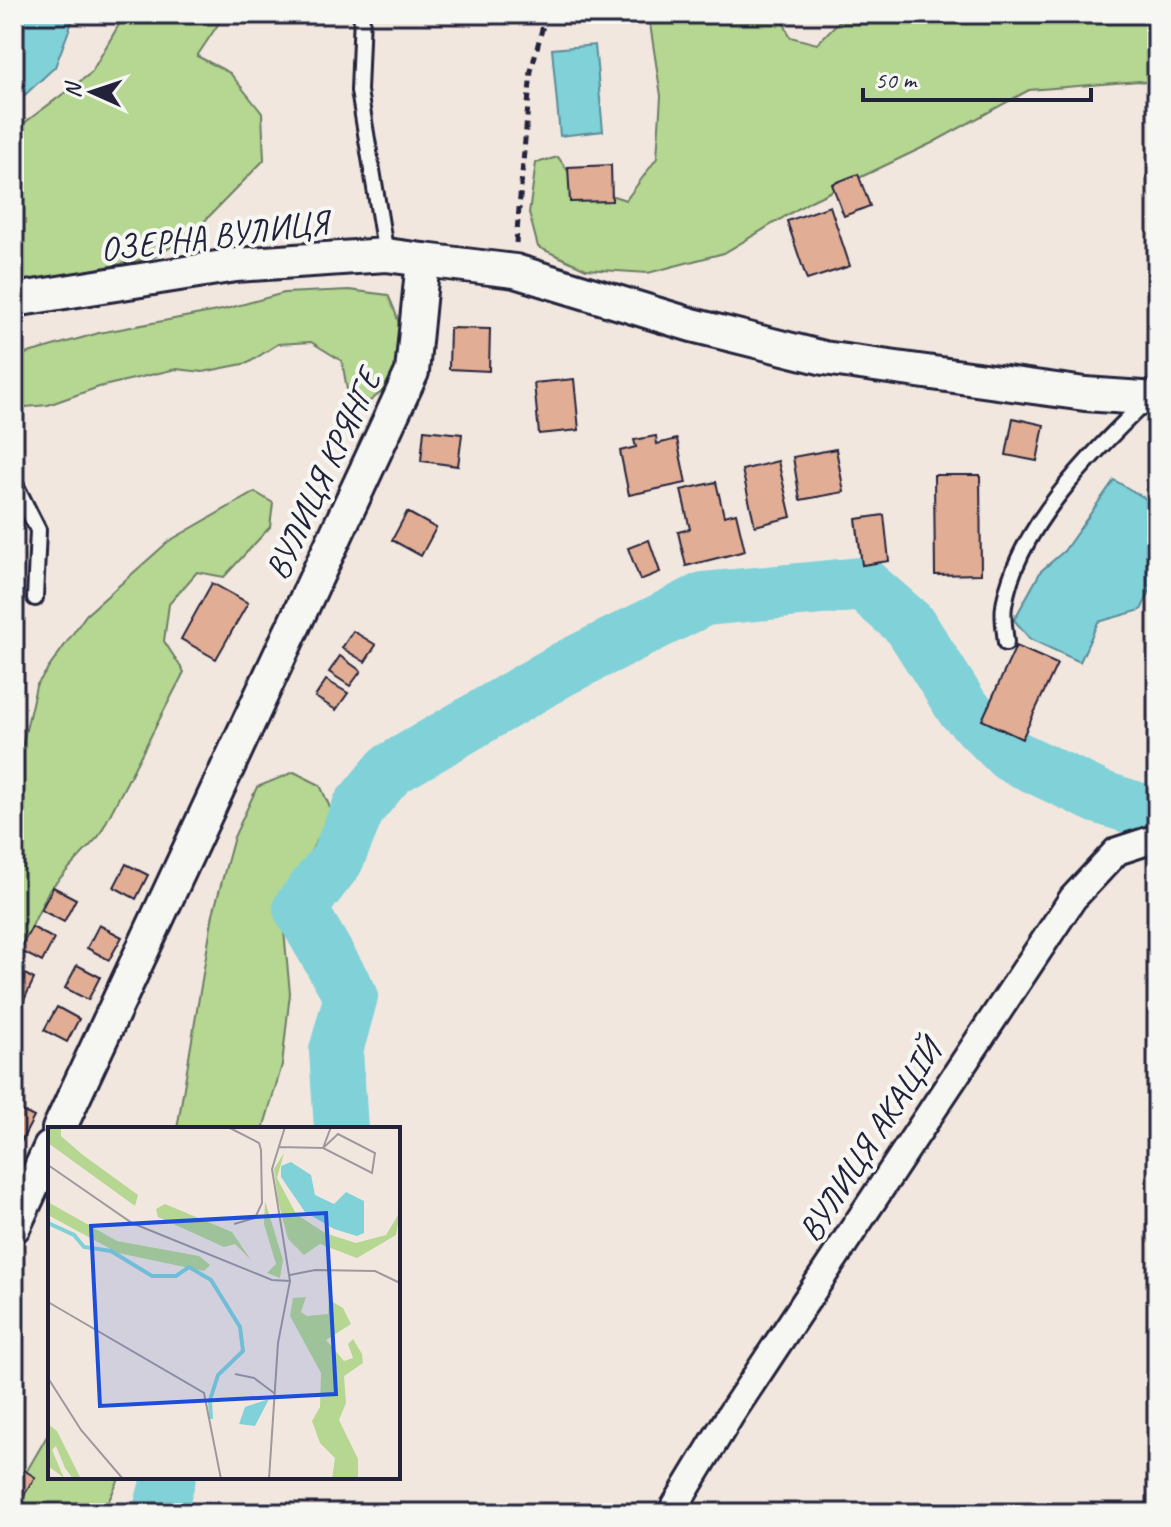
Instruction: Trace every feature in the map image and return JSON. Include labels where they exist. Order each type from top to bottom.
[{"type":"street","name":"ОЗЕРНА ВУЛИЦЯ","points":[[14,300],[236,265],[386,255],[423,260]]},
{"type":"street","points":[[423,260],[515,271],[692,325],[824,358],[1085,394],[1153,399]]},
{"type":"street","name":"ВУЛИЦЯ КРЯНГЕ","points":[[60,1127],[412,372],[423,260]]},
{"type":"street","name":"ВУЛИЦЯ АКАЦІЙ","points":[[671,1513],[731,1414],[1073,898],[1117,851],[1157,838]]},
{"type":"street","points":[[14,1226],[48,1152]]},
{"type":"lane","points":[[362,14],[359,91],[386,255]]},
{"type":"lane","points":[[1006,643],[1003,607],[1036,526],[1070,479],[1153,399]]},
{"type":"lane","points":[[14,482],[38,530],[35,598]]},
{"type":"path","points":[[515,271],[531,71],[546,14]]},
{"type":"green space","points":[[125,14],[225,14],[197,56],[230,73],[262,113],[264,160],[191,235],[154,257],[14,286],[14,146],[23,124],[91,73]]},
{"type":"green space","points":[[641,14],[780,14],[790,37],[817,44],[846,14],[1157,14],[1157,85],[1139,81],[1029,90],[932,143],[811,201],[724,253],[648,273],[586,269],[538,247],[529,213],[536,163],[558,157],[578,185],[626,200],[657,158],[661,96],[650,24]]},
{"type":"green space","points":[[349,290],[388,295],[402,342],[398,370],[379,394],[364,405],[349,401],[342,361],[311,342],[278,344],[248,363],[203,372],[176,369],[99,387],[48,405],[14,408],[14,357],[99,333],[222,310],[284,293]]},
{"type":"green space","points":[[255,492],[273,503],[270,527],[224,577],[197,572],[169,604],[164,641],[184,672],[99,836],[49,890],[14,964],[14,762],[23,743],[36,686],[86,615],[169,541]]},
{"type":"green space","points":[[294,772],[320,785],[332,812],[305,863],[284,931],[290,993],[282,1065],[264,1127],[177,1127],[213,914],[234,837],[257,787]]},
{"type":"green space","points":[[48,1434],[48,1479],[119,1479],[103,1513],[14,1513],[14,1493]]},
{"type":"water","points":[[14,14],[75,14],[55,67],[14,105]]},
{"type":"water","points":[[595,45],[603,131],[560,136],[552,49]]},
{"type":"water","points":[[1114,480],[1148,500],[1157,577],[1141,610],[1098,622],[1080,662],[1030,639],[1014,620],[1041,571],[1064,551]]},
{"type":"building","points":[[611,165],[612,201],[570,202],[568,167]]},
{"type":"building","points":[[858,174],[870,206],[844,216],[832,184]]},
{"type":"building","points":[[830,206],[850,266],[807,280],[787,221]]},
{"type":"building","points":[[450,328],[490,329],[489,371],[449,369]]},
{"type":"building","points":[[574,379],[579,430],[539,434],[534,383]]},
{"type":"building","points":[[1013,418],[1044,425],[1037,461],[1006,455]]},
{"type":"building","points":[[424,430],[462,434],[458,466],[421,461]]},
{"type":"building","points":[[656,436],[657,444],[677,439],[686,483],[629,495],[620,451],[636,447],[634,440]]},
{"type":"building","points":[[836,449],[844,492],[800,500],[793,457]]},
{"type":"building","points":[[778,461],[791,517],[755,526],[742,470]]},
{"type":"building","points":[[934,475],[980,475],[981,574],[935,575]]},
{"type":"building","points":[[716,482],[724,516],[736,513],[745,551],[686,566],[678,532],[690,529],[681,490]]},
{"type":"building","points":[[407,512],[436,528],[421,556],[392,540]]},
{"type":"building","points":[[884,515],[889,561],[862,565],[856,519]]},
{"type":"building","points":[[649,540],[660,572],[640,580],[628,548]]},
{"type":"building","points":[[212,583],[248,603],[216,659],[181,639]]},
{"type":"building","points":[[353,631],[376,645],[365,662],[342,648]]},
{"type":"building","points":[[1016,646],[1057,664],[1022,739],[982,720]]},
{"type":"building","points":[[340,656],[361,671],[350,686],[329,672]]},
{"type":"building","points":[[326,680],[348,693],[336,710],[315,697]]},
{"type":"building","points":[[126,864],[148,875],[136,899],[114,887]]},
{"type":"building","points":[[53,887],[76,899],[64,922],[41,910]]},
{"type":"building","points":[[99,925],[122,937],[109,960],[87,948]]},
{"type":"building","points":[[32,927],[54,939],[42,962],[19,950]]},
{"type":"building","points":[[77,965],[100,977],[88,1000],[65,988]]},
{"type":"building","points":[[14,968],[34,979],[23,1002],[14,997]]},
{"type":"building","points":[[57,1007],[79,1019],[67,1042],[44,1030]]},
{"type":"building","points":[[14,1107],[34,1117],[21,1142],[14,1139]]},
{"type":"building","points":[[14,1464],[35,1477],[14,1512]]},
{"type":"waterway","points":[[341,1127],[336,1051],[351,996],[300,908],[337,860],[359,807],[390,770],[563,669],[704,599],[863,584],[910,625],[962,707],[1010,755],[1099,797],[1157,815]]},
{"type":"waterway","points":[[159,1513],[168,1479]]}]
